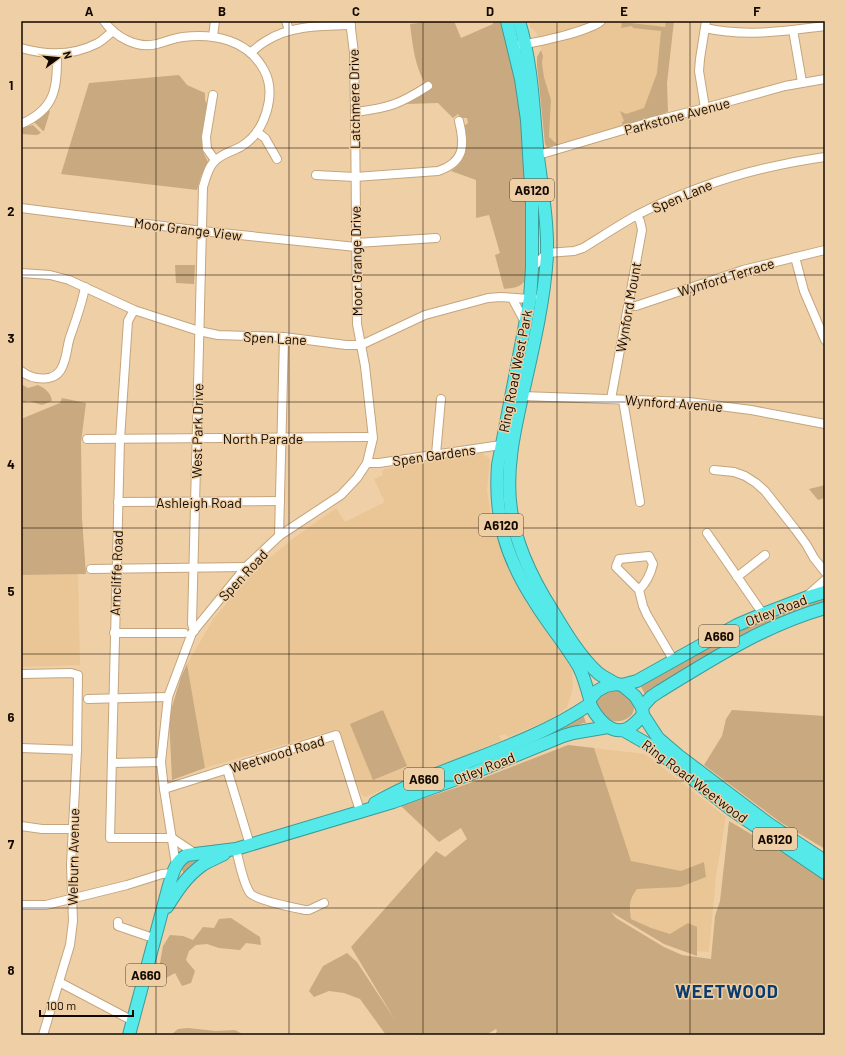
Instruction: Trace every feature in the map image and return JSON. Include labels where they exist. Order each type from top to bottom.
[{"type":"highway","name":"Ring Road West Park","points":[[508,21],[520,45],[531,76],[534,156],[532,268],[530,299],[501,445],[496,489],[502,534],[510,557],[535,603],[578,667],[590,702]]},
{"type":"highway","name":"Ring Road West Park","points":[[519,21],[520,45]]},
{"type":"highway","name":"Ring Road West Park","points":[[534,156],[545,212],[547,253],[544,292],[540,314],[516,422],[510,466],[509,487],[511,510],[522,553],[544,598],[574,644],[599,674],[619,684]]},
{"type":"highway","name":"Otley Road","points":[[619,684],[637,681],[737,625],[805,598],[825,592]]},
{"type":"highway","name":"Otley Road","points":[[642,711],[651,697],[746,639],[773,626],[825,608]]},
{"type":"highway","points":[[590,702],[597,691],[606,686],[619,684]]},
{"type":"highway","name":"A6120","points":[[619,684],[635,696],[642,711]]},
{"type":"highway","name":"Otley Road","points":[[360,811],[398,790],[550,728],[570,718],[590,702]]},
{"type":"highway","name":"A6120","points":[[590,702],[599,719],[608,727],[623,730]]},
{"type":"highway","points":[[623,730],[634,724],[642,711]]},
{"type":"highway","name":"Ring Road Weetwood","points":[[642,711],[658,738],[678,756],[769,824],[825,861]]},
{"type":"highway","name":"Otley Road","points":[[162,916],[187,878],[202,865],[233,850],[393,802],[466,776],[563,736],[608,727]]},
{"type":"highway","name":"Ring Road Weetwood","points":[[623,730],[655,750],[732,810],[825,873]]},
{"type":"highway","name":"Otley Road","points":[[129,1035],[175,869],[180,858],[187,855],[233,850]]},
{"type":"highway","points":[[196,854],[202,865]]},
{"type":"highway","points":[[175,869],[187,878]]},
{"type":"street","points":[[104,21],[120,37],[139,44],[155,44],[182,37],[213,36],[231,40],[251,52],[265,72],[269,90],[265,118],[257,132],[243,145],[215,160],[207,149],[206,137],[213,95]]},
{"type":"street","points":[[213,36],[214,21]]},
{"type":"street","points":[[286,21],[289,30]]},
{"type":"street","points":[[520,45],[584,29],[601,21]]},
{"type":"street","points":[[251,52],[266,41],[289,30],[350,23]]},
{"type":"street","name":"Latchmere Drive","points":[[350,23],[354,53],[355,177]]},
{"type":"street","points":[[705,108],[699,71],[706,25],[717,31],[749,33],[825,26]]},
{"type":"street","points":[[793,30],[802,82]]},
{"type":"street","points":[[21,48],[31,51],[57,54],[79,50],[99,43],[113,31]]},
{"type":"street","points":[[21,124],[38,114],[51,100],[56,82],[57,54]]},
{"type":"street","name":"Parkstone Avenue","points":[[534,156],[650,122],[802,82],[825,79]]},
{"type":"street","points":[[355,112],[382,109],[406,100],[428,86]]},
{"type":"street","points":[[316,175],[355,177],[438,171],[448,167],[460,154],[463,145],[459,120]]},
{"type":"street","points":[[257,132],[265,138],[276,159]]},
{"type":"street","name":"Spen Lane","points":[[547,253],[578,250],[637,216],[713,183],[765,168],[825,157]]},
{"type":"street","name":"West Park Drive","points":[[194,631],[192,624],[203,187],[208,172],[215,160]]},
{"type":"street","name":"Moor Grange Drive","points":[[355,177],[357,324],[361,345]]},
{"type":"street","name":"Moor Grange View","points":[[21,208],[202,231],[356,245],[436,238]]},
{"type":"street","name":"Wynford Mount","points":[[611,399],[642,230],[637,216]]},
{"type":"street","points":[[532,237],[547,253],[532,268]]},
{"type":"street","name":"Wynford Terrace","points":[[628,306],[636,306],[743,270],[825,250]]},
{"type":"street","points":[[795,257],[804,291],[825,340]]},
{"type":"street","name":"Spen Lane","points":[[21,273],[50,275],[69,280],[134,310],[200,331],[218,335],[284,337],[346,345],[361,345],[426,315],[488,298],[530,299],[544,292]]},
{"type":"street","points":[[21,371],[31,377],[42,379],[49,378],[60,370],[63,366],[85,287]]},
{"type":"street","points":[[512,298],[525,322]]},
{"type":"street","points":[[530,299],[540,314]]},
{"type":"street","name":"Arncliffe Road","points":[[134,310],[128,321],[120,439],[110,838],[172,838]]},
{"type":"street","points":[[279,536],[284,337]]},
{"type":"street","name":"Spen Road","points":[[175,869],[161,762],[168,698],[194,631],[246,567],[279,536],[341,496],[358,478],[367,463],[373,438],[365,366],[361,345]]},
{"type":"street","name":"Wynford Avenue","points":[[522,396],[689,402],[782,415],[825,424]]},
{"type":"street","points":[[436,454],[441,398]]},
{"type":"street","points":[[623,400],[640,502]]},
{"type":"street","name":"North Parade","points":[[87,439],[367,437]]},
{"type":"street","name":"Spen Gardens","points":[[367,463],[379,463],[501,445]]},
{"type":"street","points":[[714,470],[734,472],[745,476],[765,491],[799,534],[825,572]]},
{"type":"street","name":"Ashleigh Road","points":[[118,502],[280,501]]},
{"type":"street","points":[[707,533],[763,614]]},
{"type":"street","points":[[737,577],[765,555]]},
{"type":"street","points":[[639,590],[652,570],[653,564],[649,556],[619,559],[616,567],[639,590],[647,615],[674,661]]},
{"type":"street","points":[[92,569],[246,567]]},
{"type":"street","points":[[805,598],[825,580]]},
{"type":"street","points":[[114,633],[184,633]]},
{"type":"street","name":"Welburn Avenue","points":[[21,674],[71,673],[78,675],[77,750],[71,865],[73,921],[70,945],[43,1035]]},
{"type":"street","points":[[88,699],[168,698]]},
{"type":"street","name":"Weetwood Road","points":[[164,789],[336,735],[360,811]]},
{"type":"street","points":[[21,748],[77,750]]},
{"type":"street","points":[[112,763],[161,762]]},
{"type":"street","points":[[227,769],[250,845]]},
{"type":"street","points":[[21,826],[42,829],[72,829]]},
{"type":"street","points":[[172,838],[196,854]]},
{"type":"street","points":[[233,850],[250,893],[253,896],[263,900],[306,910],[324,903]]},
{"type":"street","points":[[21,905],[46,905],[72,899],[127,885],[175,869]]},
{"type":"street","points":[[118,922],[118,926],[156,939]]},
{"type":"street","points":[[59,982],[133,1021]]},
{"type":"shaded area","points":[[419,21],[454,21],[461,38],[493,24],[493,21],[503,21],[517,81],[528,205],[526,279],[522,284],[516,287],[504,289],[495,255],[500,253],[489,215],[476,218],[476,180],[451,171],[457,166],[464,156],[466,146],[464,126],[468,123],[467,118],[461,118],[458,114],[453,118],[438,103],[406,104],[429,90],[424,82],[415,58],[412,41],[410,24],[419,23]]},
{"type":"shaded area","points":[[530,21],[666,21],[656,116],[558,145],[553,142],[549,137],[551,100],[544,77],[542,63],[543,55],[536,32],[530,27]]},
{"type":"shaded area","points":[[666,21],[674,21],[667,83],[668,112],[623,126],[622,122],[624,121],[620,111],[626,114],[644,108],[657,73],[661,31],[633,28],[632,26],[621,28],[622,22],[665,27]]},
{"type":"shaded area","points":[[541,50],[543,56],[542,63],[544,77],[551,100],[549,137],[558,145],[547,147],[545,144],[537,65],[537,57]]},
{"type":"shaded area","points":[[179,75],[187,85],[205,93],[205,100],[208,106],[202,140],[202,150],[208,162],[201,176],[197,190],[61,174],[89,83]]},
{"type":"shaded area","points":[[48,110],[50,111],[43,131],[34,122]]},
{"type":"shaded area","points":[[33,125],[41,133],[37,135],[21,134],[21,128]]},
{"type":"shaded area","points":[[175,265],[195,265],[194,284],[176,283]]},
{"type":"shaded area","points":[[21,384],[28,388],[38,385],[49,393],[52,401],[42,405],[29,401],[21,401]]},
{"type":"shaded area","points":[[62,398],[86,403],[81,442],[82,519],[86,574],[21,575],[21,419],[60,403]]},
{"type":"shaded area","points":[[482,453],[490,459],[487,490],[492,522],[503,557],[521,594],[572,670],[573,687],[567,708],[547,721],[508,737],[505,734],[499,736],[502,740],[365,797],[361,794],[337,729],[205,768],[187,664],[214,618],[257,568],[295,537],[336,508],[345,522],[385,502],[374,479],[383,475],[382,472],[384,469]]},
{"type":"shaded area","points":[[825,485],[825,498],[818,500],[809,489]]},
{"type":"shaded area","points":[[78,574],[80,665],[21,667],[21,575]]},
{"type":"shaded area","points":[[825,596],[825,604],[646,696],[640,685],[750,622]]},
{"type":"shaded area","points":[[187,664],[205,768],[172,780],[169,717],[181,677]]},
{"type":"shaded area","points":[[610,689],[623,693],[633,702],[634,709],[632,714],[622,721],[608,719],[599,711],[596,702],[599,696]]},
{"type":"shaded area","points":[[383,710],[407,766],[373,780],[350,724]]},
{"type":"shaded area","points":[[732,710],[825,716],[825,849],[780,822],[704,765],[722,736],[726,719]]},
{"type":"shaded area","points":[[583,714],[586,723],[506,757],[540,736]]},
{"type":"shaded area","points":[[568,745],[645,754],[726,817],[716,876],[709,952],[697,951],[697,956],[664,944],[610,910]]},
{"type":"shaded area","points":[[568,745],[594,748],[631,861],[681,871],[704,862],[706,877],[680,887],[637,889],[632,896],[630,906],[631,919],[651,928],[670,934],[688,923],[697,927],[697,956],[664,944],[611,912],[616,918],[664,947],[682,955],[711,959],[715,916],[720,901],[729,821],[825,878],[825,1035],[495,1035],[497,1031],[496,1029],[486,1035],[386,1035],[360,999],[344,993],[329,991],[314,997],[309,991],[323,966],[347,953],[357,962],[395,1020],[351,947],[436,851],[445,857],[467,839],[461,828],[439,842],[401,806],[470,783]]},
{"type":"shaded area","points":[[194,859],[194,867],[188,873],[184,873],[181,869],[182,864],[187,860]]},
{"type":"shaded area","points":[[231,918],[260,937],[261,945],[246,943],[240,950],[219,948],[207,944],[196,945],[189,951],[186,960],[195,971],[191,983],[182,986],[175,973],[166,978],[158,974],[163,946],[170,935],[183,936],[193,940],[203,927],[214,928],[219,919]]},
{"type":"shaded area","points":[[188,1028],[216,1031],[235,1030],[244,1035],[171,1035],[178,1029]]},
{"type":"district","name":"WEETWOOD","points":[[727,991]]}]
